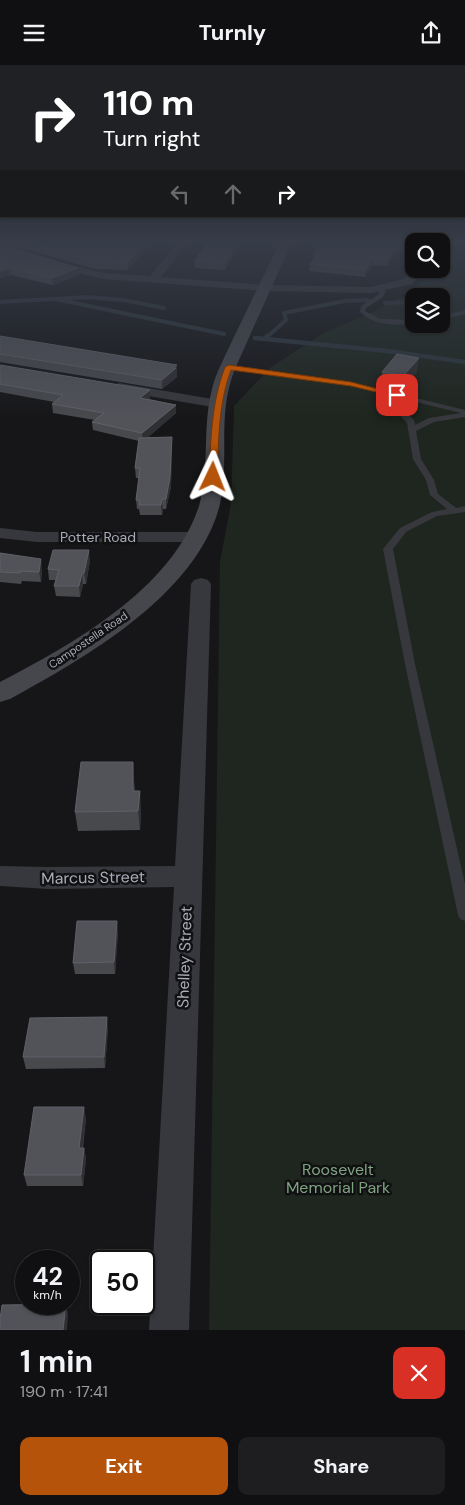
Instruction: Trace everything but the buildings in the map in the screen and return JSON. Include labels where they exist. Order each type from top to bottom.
[{"type":"main road","name":"Campostella Road","points":[[0,693],[65,658],[127,614],[158,586],[178,563],[196,537],[209,506],[221,387],[259,301]]},
{"type":"street","points":[[106,385],[218,404]]},
{"type":"street","name":"Potter Road","points":[[0,533],[37,537],[196,537]]},
{"type":"street","name":"Shelley Street","points":[[168,1330],[201,584]]},
{"type":"street","name":"Marcus Street","points":[[0,876],[48,879],[187,875]]},
{"type":"lane","points":[[373,301],[364,307],[362,311],[366,316],[389,322],[405,322]]},
{"type":"lane","points":[[450,315],[465,312]]},
{"type":"lane","points":[[229,367],[341,383],[465,413]]},
{"type":"lane","points":[[379,391],[399,408],[411,422],[417,459],[430,480],[434,495],[460,510]]},
{"type":"lane","points":[[412,430],[432,420],[465,413]]},
{"type":"lane","points":[[460,510],[435,514],[403,530],[388,549],[410,664],[460,866],[465,915]]},
{"type":"green space","name":"Roosevelt Memorial Park","points":[[394,301],[405,301],[405,333],[450,333],[450,301],[465,301],[465,1330],[209,1330],[220,561],[231,504],[234,406],[271,367],[324,333]]},
{"type":"waterway","points":[[0,302],[17,301]]},
{"type":"waterway","points":[[65,301],[224,334]]},
{"type":"waterway","points":[[128,301],[164,308]]},
{"type":"waterway","points":[[266,338],[286,320],[284,313],[345,301]]},
{"type":"waterway","points":[[385,303],[405,302]]},
{"type":"waterway","points":[[264,339],[267,336]]},
{"type":"waterway","points":[[255,338],[264,339]]},
{"type":"waterway","points":[[264,339],[387,351],[465,362]]},
{"type":"route","points":[[213,477],[216,413],[222,381],[229,367],[351,384],[397,395]]}]
